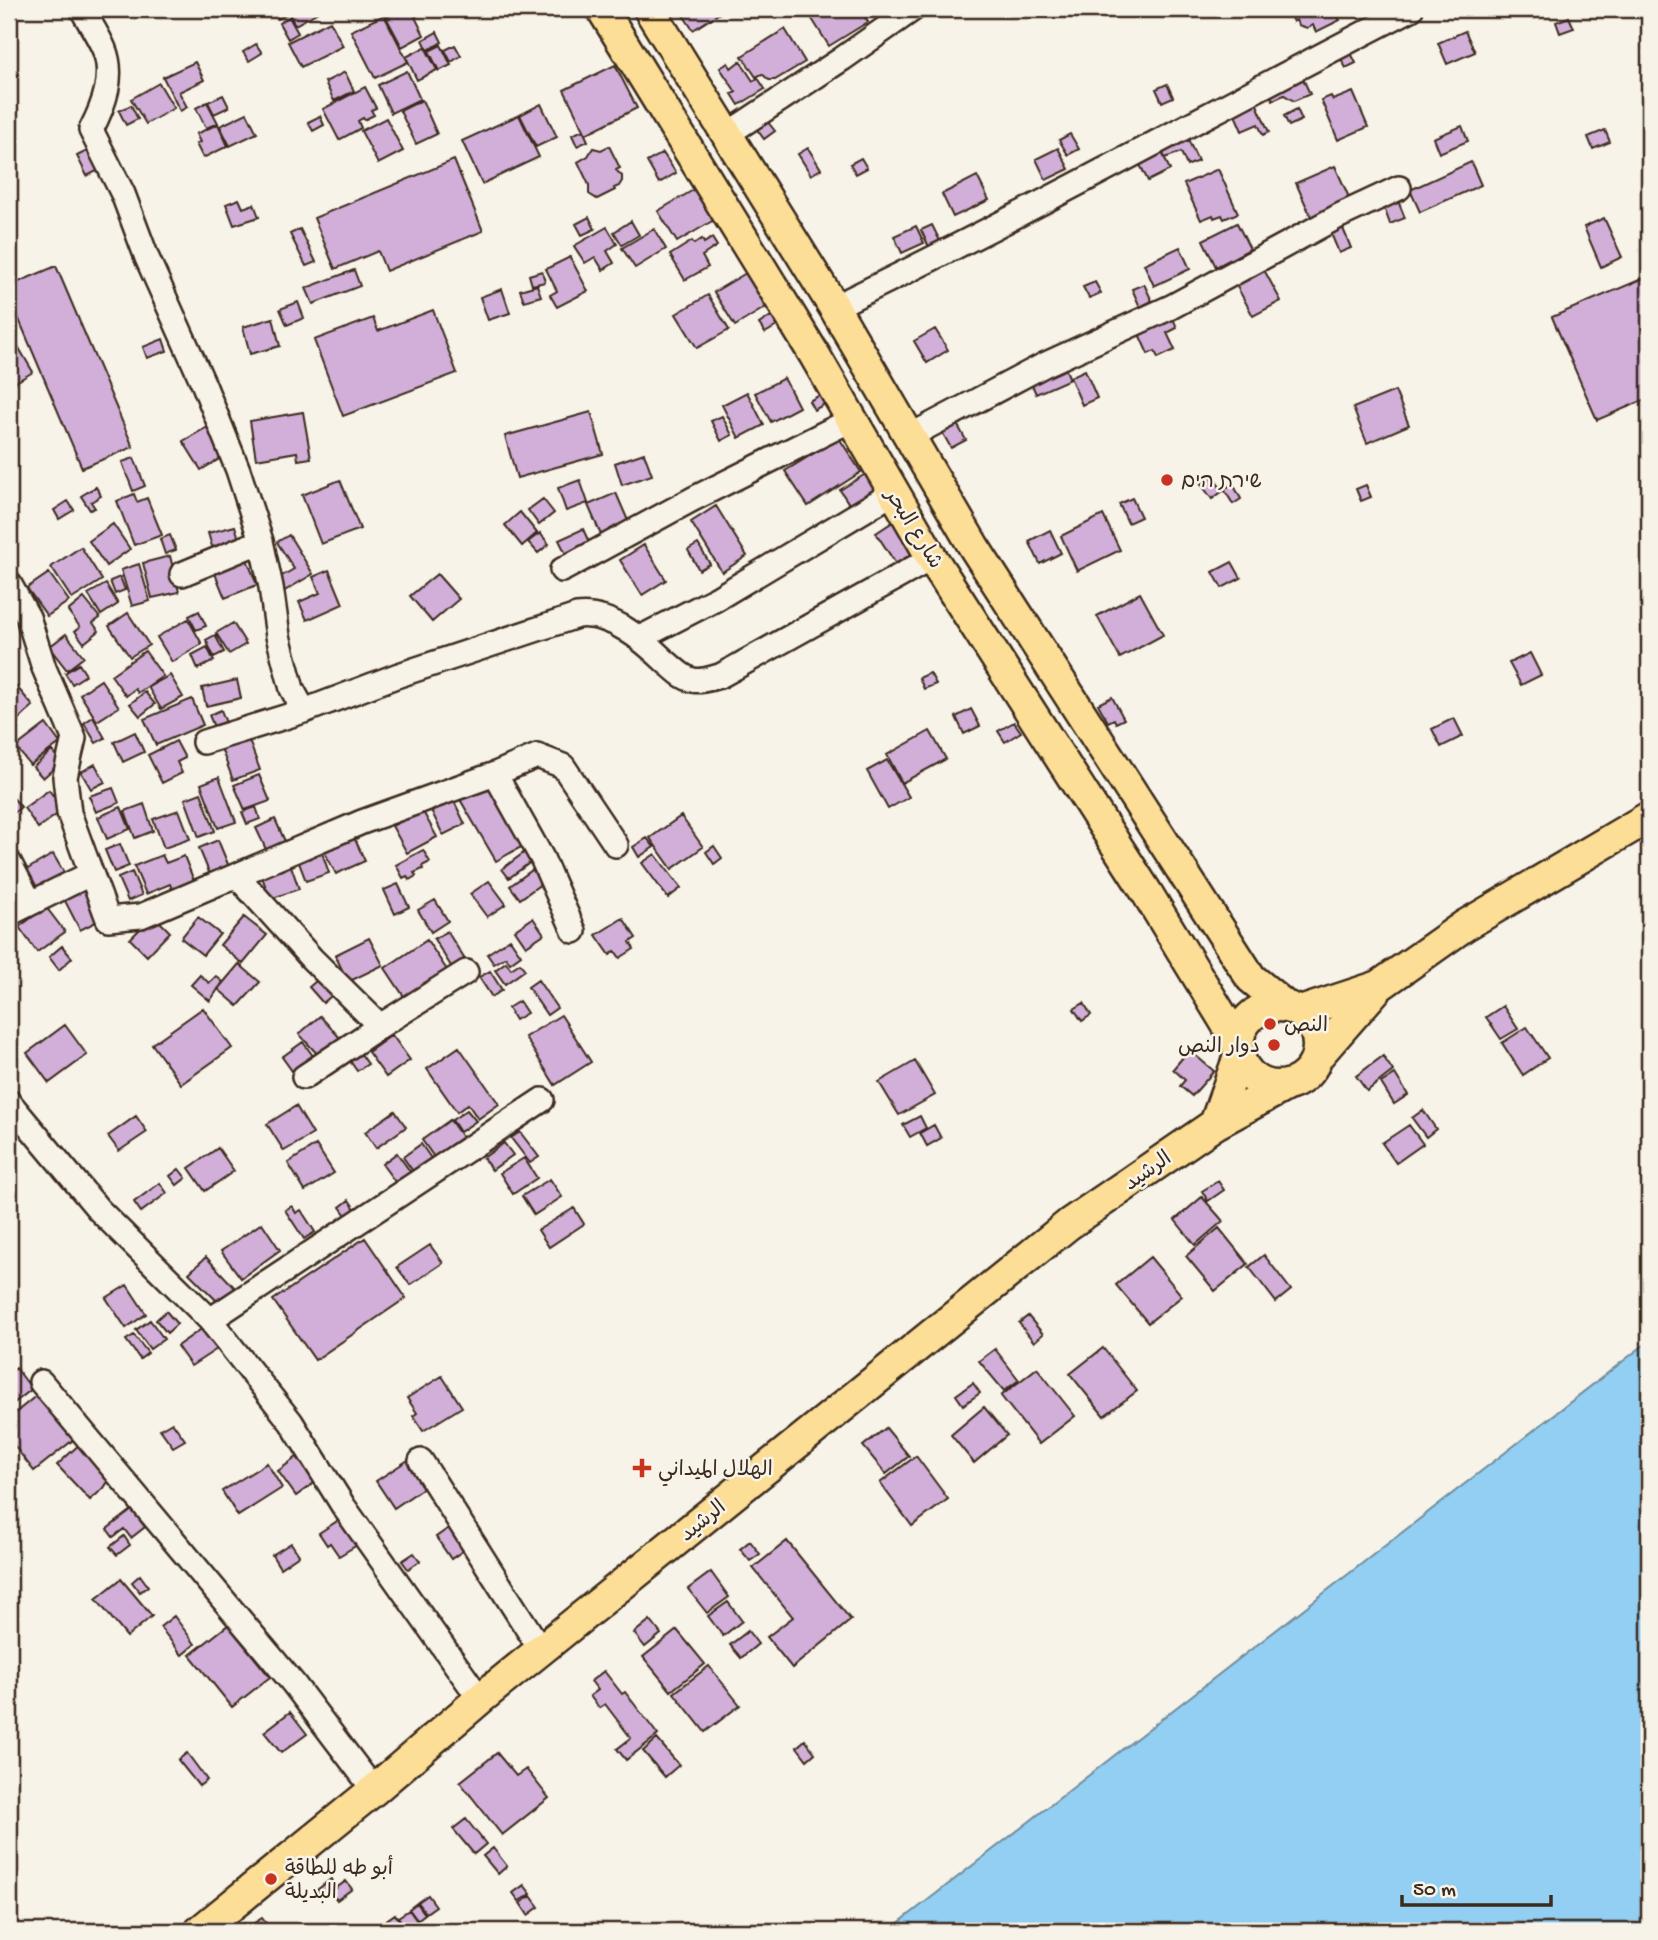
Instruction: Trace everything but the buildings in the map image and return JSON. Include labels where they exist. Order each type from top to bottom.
[{"type":"main road","name":"شارع البحر","points":[[603,9],[807,342],[932,558],[1139,882],[1238,1048]]},
{"type":"main road","name":"شارع البحر","points":[[649,9],[834,307],[974,547],[1251,978],[1292,1009]]},
{"type":"main road","points":[[1238,1048],[1242,1066],[1262,1083],[1287,1085],[1300,1080],[1379,986],[1464,926],[1649,817]]},
{"type":"main road","points":[[1215,1124],[1238,1048],[1241,1028],[1249,1017],[1272,1006],[1292,1009],[1379,986]]},
{"type":"main road","points":[[1292,1009],[1308,1020],[1315,1032],[1318,1045],[1316,1059]]},
{"type":"main road","name":"الرشيد","points":[[200,1931],[374,1790],[480,1699],[1069,1224],[1215,1124],[1287,1085]]},
{"type":"street","points":[[82,9],[104,50],[108,71],[107,92],[92,130],[123,194],[147,258],[238,470],[261,541],[278,636],[292,689],[304,711]]},
{"type":"street","points":[[726,135],[913,9]]},
{"type":"street","points":[[834,307],[1071,188],[1411,9]]},
{"type":"street","points":[[910,436],[1044,365],[1171,307],[1339,216],[1399,188]]},
{"type":"street","points":[[562,570],[693,499],[851,420]]},
{"type":"street","points":[[640,638],[716,599],[893,493]]},
{"type":"street","points":[[182,574],[261,541]]},
{"type":"street","points":[[204,742],[304,711],[396,676],[577,616],[592,614],[640,638],[679,673],[692,680],[707,680],[720,676],[932,558]]},
{"type":"street","points":[[9,583],[28,617],[44,668],[74,738],[65,777],[69,813],[108,919],[141,916],[362,822],[537,756],[564,766],[616,845]]},
{"type":"street","points":[[495,774],[542,858],[573,931]]},
{"type":"street","points":[[9,862],[30,902]]},
{"type":"street","points":[[9,914],[90,874]]},
{"type":"street","points":[[237,876],[312,959],[380,1026]]},
{"type":"street","points":[[304,1077],[466,972]]},
{"type":"street","points":[[210,1320],[542,1100]]},
{"type":"street","points":[[9,1102],[99,1210],[210,1320],[291,1422],[344,1507],[480,1699]]},
{"type":"street","points":[[41,1382],[293,1683],[374,1790]]},
{"type":"street","points":[[421,1461],[541,1650]]},
{"type":"water","points":[[1649,1341],[1649,1931],[888,1931]]},
{"type":"place","name":"שירת הים","points":[[1167,480]]},
{"type":"place","name":"النص","points":[[1270,1024]]},
{"type":"place","name":"دوار النص","points":[[1274,1045]]},
{"type":"place","name":"الهلال الميداني","points":[[642,1468]]},
{"type":"place","name":"أبو طه للطاقة البديلة","points":[[271,1879]]}]
